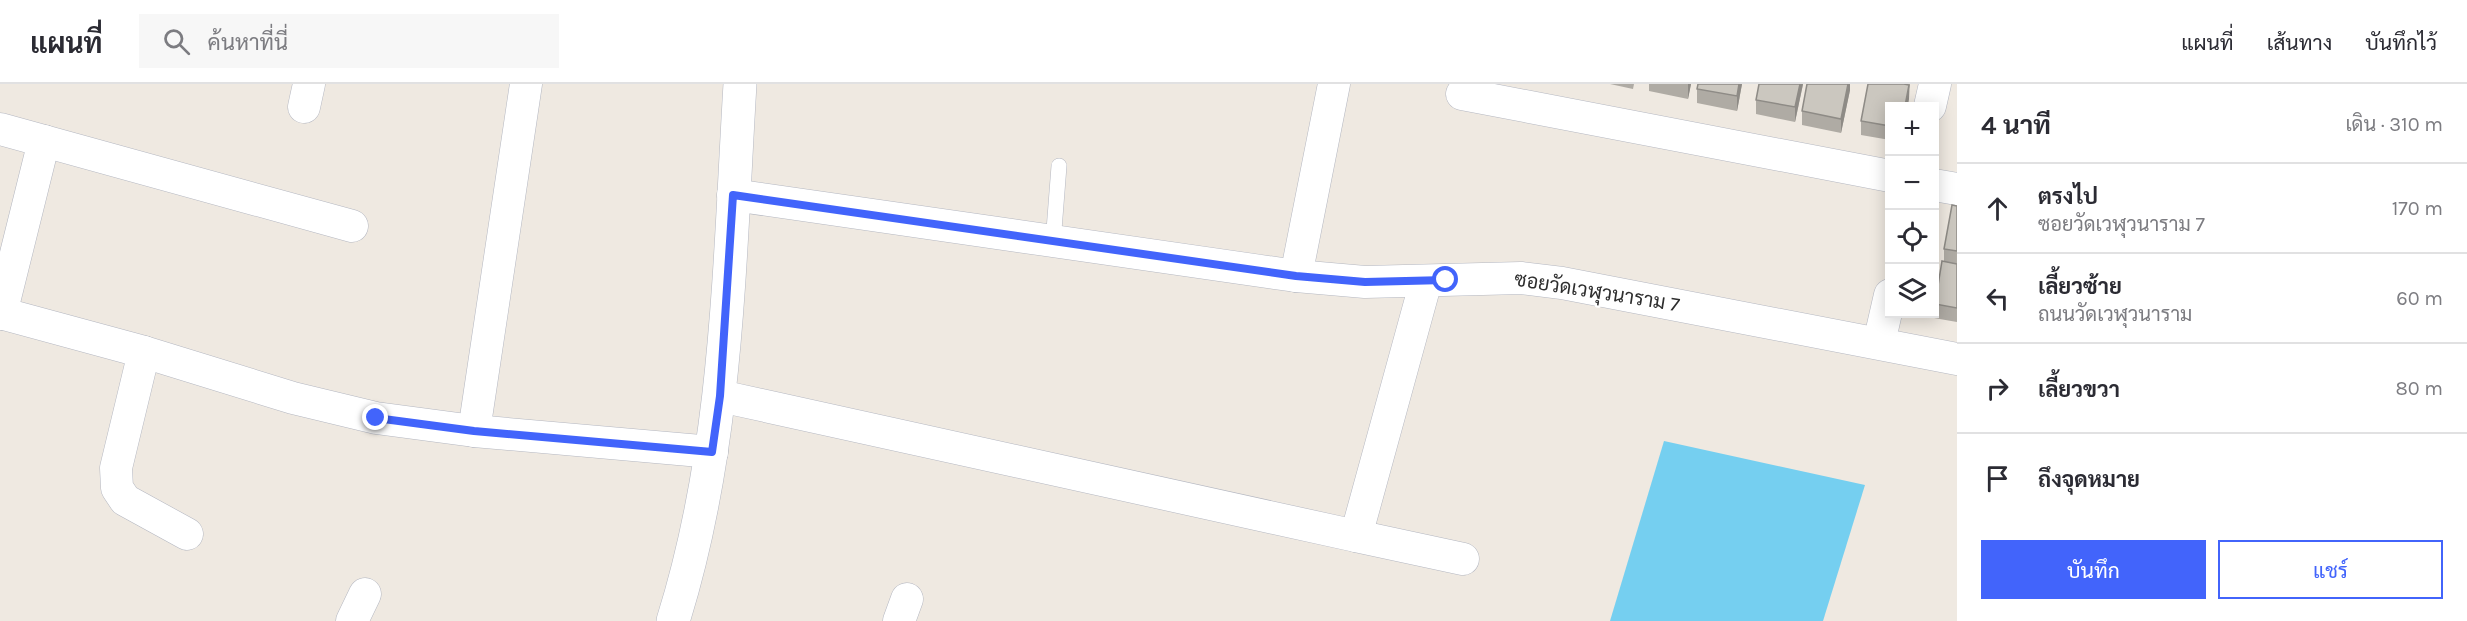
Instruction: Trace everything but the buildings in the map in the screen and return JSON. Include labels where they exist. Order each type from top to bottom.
[{"type":"street","points":[[474,431],[526,84]]},
{"type":"street","points":[[673,621],[689,570],[712,452],[720,396],[740,84]]},
{"type":"street","points":[[1296,276],[1334,84]]},
{"type":"street","points":[[1931,102],[1935,84]]},
{"type":"street","points":[[1462,94],[1885,175]]},
{"type":"street","points":[[0,129],[352,226]]},
{"type":"street","points":[[44,141],[0,313],[144,352],[303,400],[376,418],[474,431],[712,452]]},
{"type":"street","points":[[1939,186],[1957,189]]},
{"type":"street","name":"ซอยวัดเวฬุวนาราม 7","points":[[733,195],[1053,243],[1296,276],[1365,282],[1521,278],[1562,283],[1957,359]]},
{"type":"street","points":[[1356,536],[1426,281]]},
{"type":"street","points":[[1879,343],[1885,317]]},
{"type":"street","points":[[144,352],[116,468],[117,488],[125,501],[187,534]]},
{"type":"street","points":[[720,396],[1463,559]]},
{"type":"lane","points":[[1053,243],[1059,166]]},
{"type":"water","points":[[1664,441],[1865,485],[1823,621],[1610,621]]},
{"type":"route","points":[[376,418],[474,431],[712,452],[720,396],[730,276],[733,195],[1053,243],[1296,276],[1365,282],[1446,280]]}]
